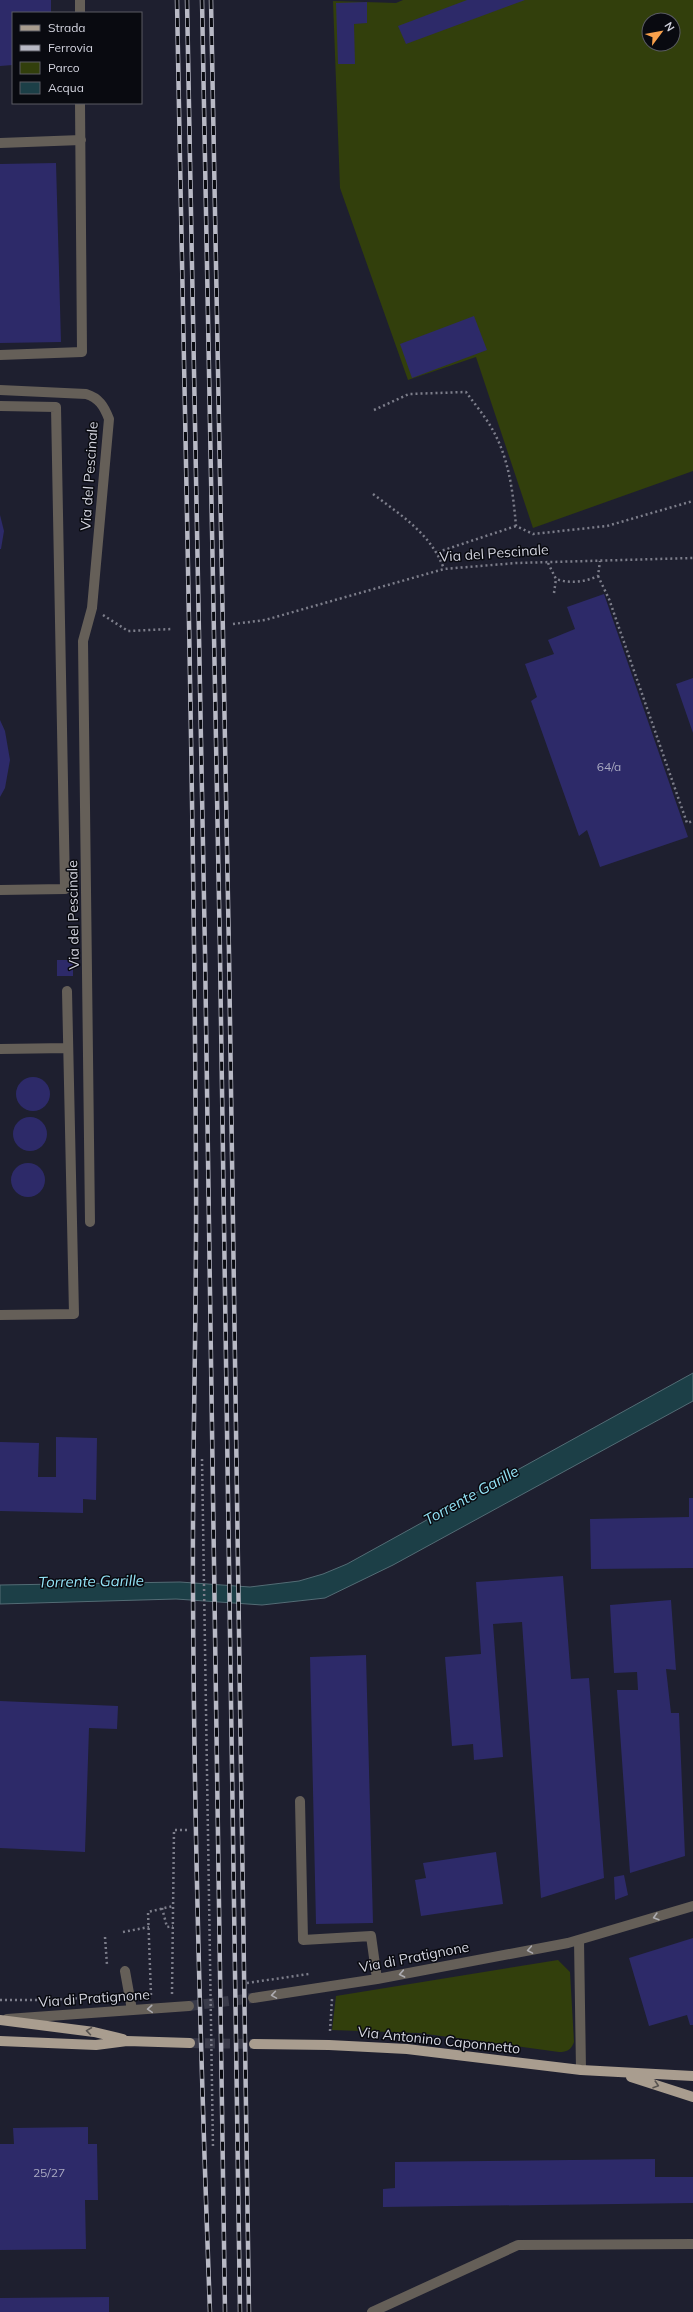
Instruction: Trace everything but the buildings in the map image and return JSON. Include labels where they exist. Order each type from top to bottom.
[{"type":"main road","points":[[0,2019],[94,2032],[127,2040],[190,2043]]},
{"type":"main road","points":[[0,2041],[96,2045],[127,2040]]},
{"type":"main road","name":"Via Antonino Caponnetto","points":[[254,2044],[329,2045],[406,2049],[581,2070],[693,2076]]},
{"type":"main road","name":"Via Antonino Caponnetto","points":[[620,2073],[693,2097]]},
{"type":"street","points":[[80,0],[80,12]]},
{"type":"street","points":[[0,355],[82,352],[80,104]]},
{"type":"street","points":[[0,143],[80,140]]},
{"type":"street","name":"Via del Pescinale","points":[[0,390],[86,394],[96,397],[105,408],[109,419],[92,608],[83,641],[90,1222]]},
{"type":"street","points":[[0,406],[56,407],[65,889],[0,890]]},
{"type":"street","points":[[0,1315],[74,1314],[67,991]]},
{"type":"street","points":[[0,1049],[68,1048]]},
{"type":"street","points":[[300,1801],[303,1940],[372,1936],[377,1979]]},
{"type":"street","name":"Via di Pratignone","points":[[253,1998],[377,1979],[579,1940],[693,1906]]},
{"type":"street","points":[[579,1940],[581,2070]]},
{"type":"street","points":[[125,1971],[132,2010]]},
{"type":"street","name":"Via di Pratignone","points":[[0,2019],[189,2006]]},
{"type":"street","points":[[372,2312],[518,2245],[693,2244]]},
{"type":"path","points":[[374,410],[409,394],[466,392],[492,428],[505,457],[513,490],[516,526]]},
{"type":"path","points":[[373,494],[420,529],[438,552],[444,569]]},
{"type":"path","points":[[438,552],[516,526],[533,534],[607,526],[693,501]]},
{"type":"path","name":"Via del Pescinale","points":[[233,624],[265,620],[444,569],[548,563],[693,558]]},
{"type":"path","points":[[600,561],[598,576],[609,598],[687,823],[693,821]]},
{"type":"path","points":[[548,563],[556,579],[554,593]]},
{"type":"path","points":[[556,579],[562,582],[586,582],[598,576]]},
{"type":"path","points":[[92,608],[128,631],[172,629]]},
{"type":"path","points":[[202,1459],[213,2149]]},
{"type":"path","points":[[207,1801],[208,1820]]},
{"type":"path","points":[[172,1994],[174,1830],[190,1830]]},
{"type":"path","points":[[208,1841],[208,1860]]},
{"type":"path","points":[[151,1995],[148,1912],[173,1906]]},
{"type":"path","points":[[162,1908],[167,1927],[173,1926]]},
{"type":"path","points":[[123,1932],[148,1927]]},
{"type":"path","points":[[105,1936],[107,1965]]},
{"type":"path","points":[[330,2031],[332,1993]]},
{"type":"path","points":[[0,2000],[47,2000],[158,1994]]},
{"type":"path","points":[[165,1994],[178,1994]]},
{"type":"green space","points":[[403,0],[693,0],[693,471],[533,528],[476,357],[408,380],[340,188],[333,1],[396,3]]},
{"type":"green space","points":[[558,1960],[570,1972],[574,2042],[570,2049],[564,2052],[419,2033],[332,2030],[336,1996]]},
{"type":"water","points":[[693,1373],[693,1401],[393,1565],[325,1598],[262,1605],[176,1599],[0,1604],[0,1585],[180,1582],[250,1587],[299,1581],[323,1574],[347,1564]]},
{"type":"tunnel","points":[[189,2006],[253,1998]]},
{"type":"tunnel","points":[[190,2043],[254,2044]]},
{"type":"railway","points":[[177,0],[195,1026],[196,1225],[193,1540],[196,1862],[210,2312]]},
{"type":"railway","points":[[187,0],[205,952],[225,2312]]},
{"type":"railway","points":[[202,0],[220,953],[240,2312]]},
{"type":"railway","points":[[211,0],[229,953],[249,2312]]},
{"type":"water label","name":"Torrente Garille","points":[[471,1495]]},
{"type":"water label","name":"Torrente Garille","points":[[91,1581]]}]
